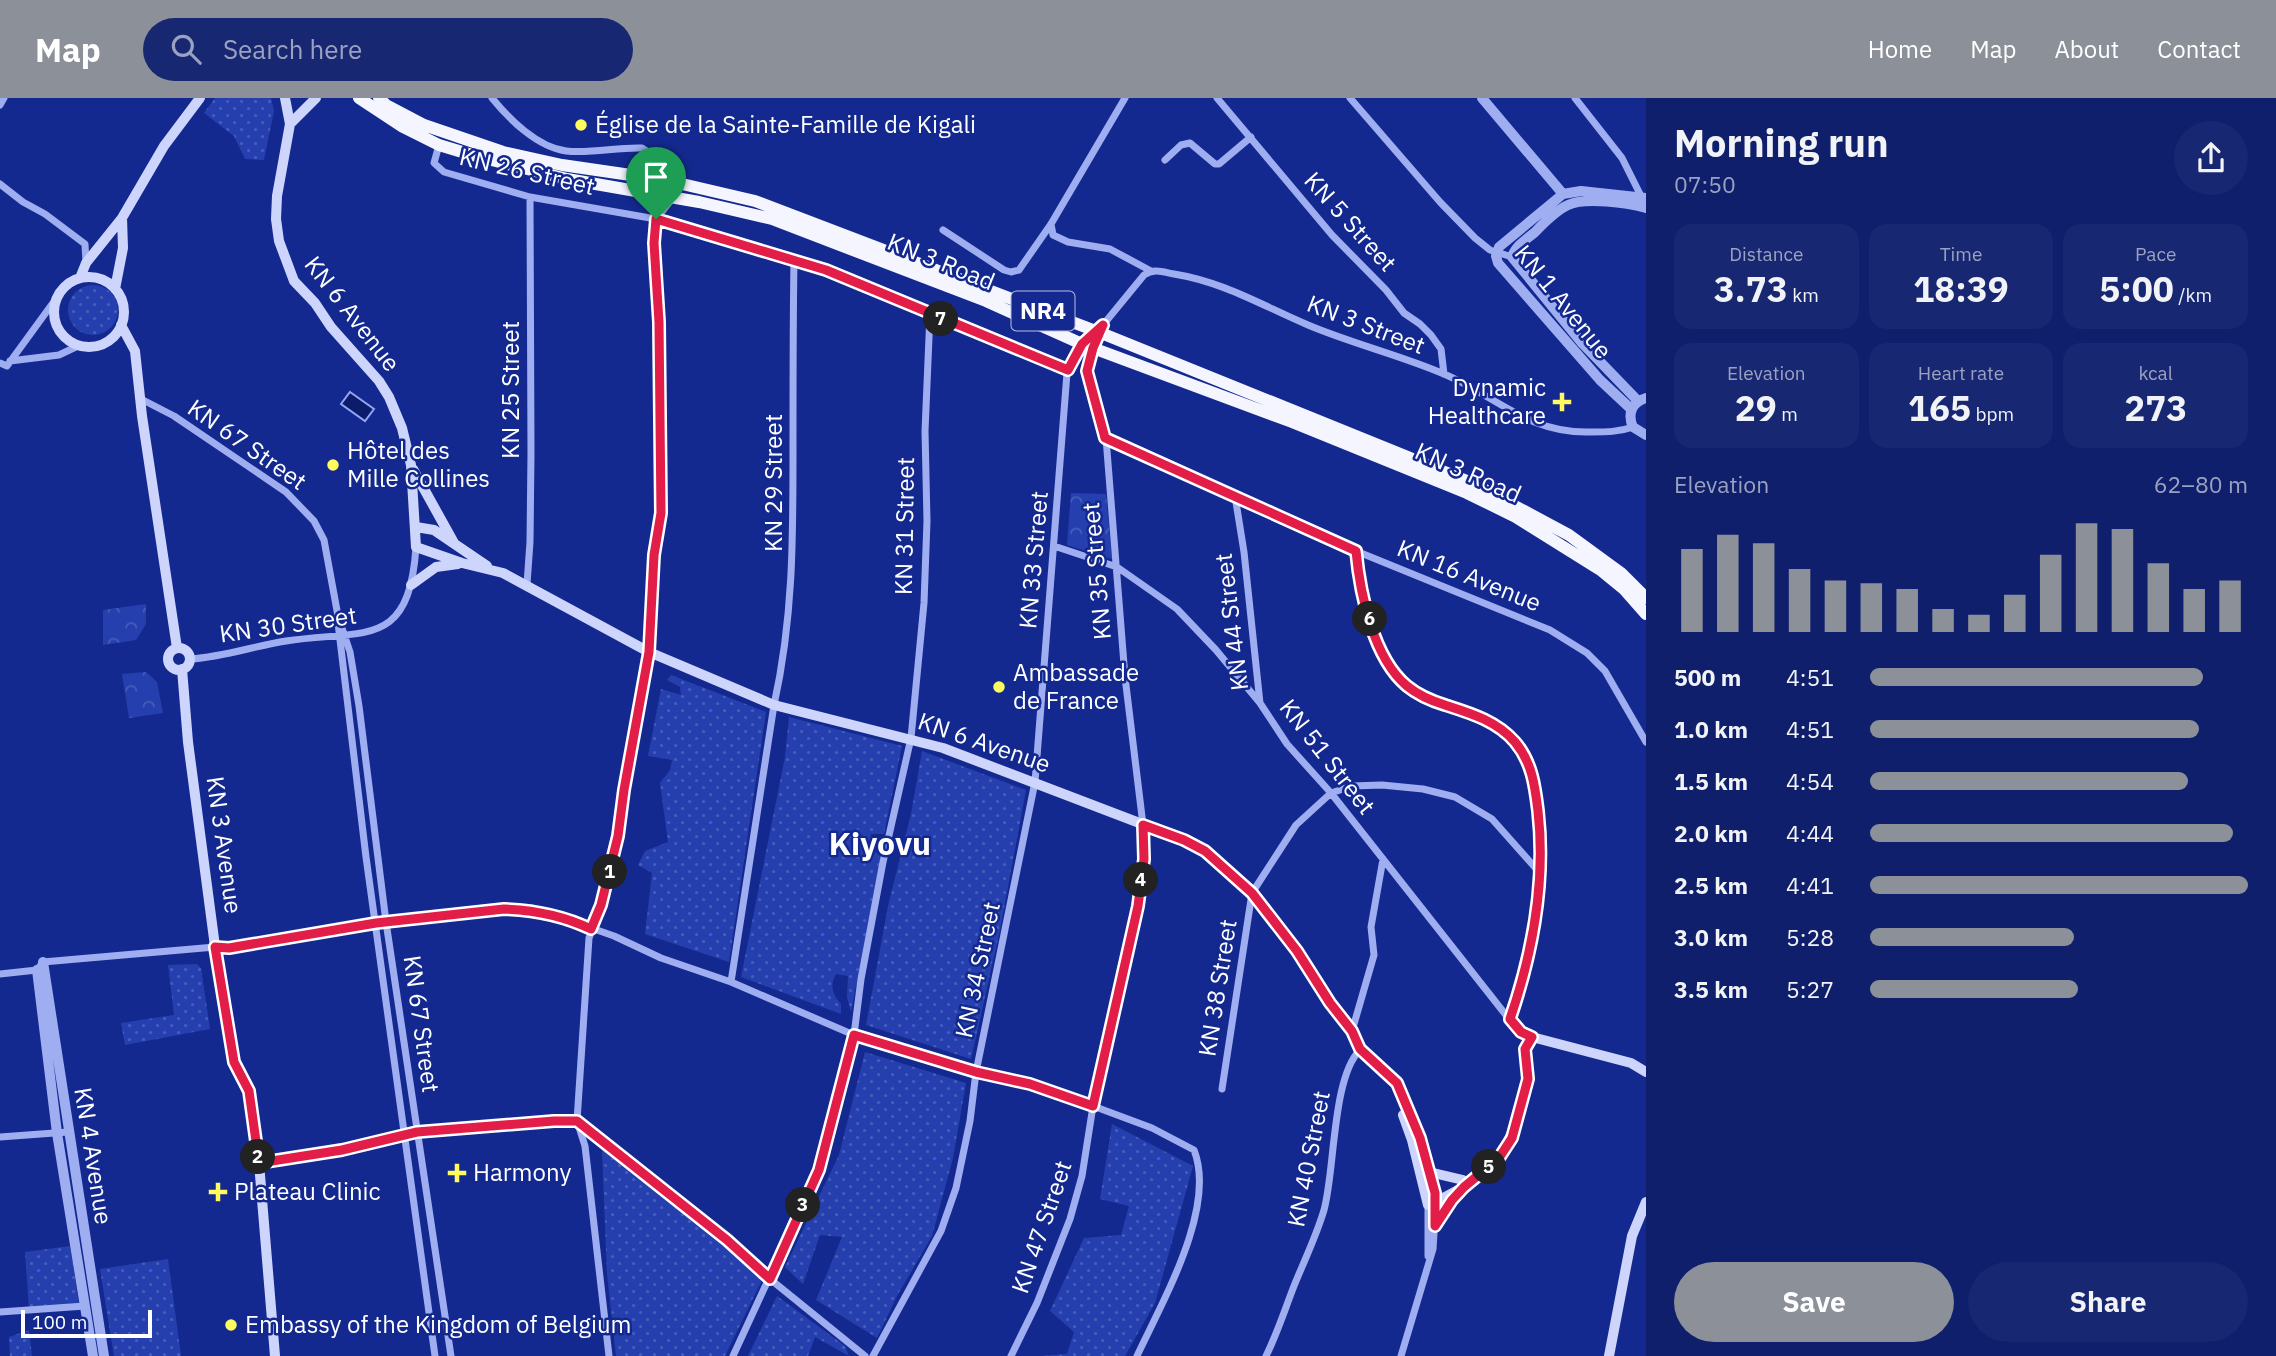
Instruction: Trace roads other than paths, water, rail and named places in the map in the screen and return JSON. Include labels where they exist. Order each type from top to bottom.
[{"type":"highway","name":"KN 3 Road","points":[[359,98],[439,145],[518,169],[699,202],[772,219],[986,301],[1087,346],[1267,412],[1467,493],[1514,516],[1602,571],[1624,589],[1646,614]]},
{"type":"highway","name":"KN 3 Road","points":[[379,98],[403,115],[450,136],[503,152],[562,165],[709,189],[779,209],[1099,330],[1472,483],[1569,535],[1621,573],[1646,598]]},
{"type":"main road","points":[[80,278],[86,263],[122,218],[164,146],[200,98]]},
{"type":"main road","name":"KN 6 Avenue","points":[[285,98],[290,124],[281,167],[276,219],[285,260],[295,281],[384,389],[402,428],[411,465],[416,547],[462,563],[490,568]]},
{"type":"main road","points":[[290,124],[316,98]]},
{"type":"main road","points":[[116,289],[124,248],[122,218]]},
{"type":"main road","points":[[80,278],[99,279],[116,289],[124,306],[121,325],[107,342],[97,346],[80,345],[69,340],[60,331],[55,320],[55,308],[58,296],[64,288],[80,278]]},
{"type":"main road","points":[[121,325],[135,351],[163,566],[172,604],[177,648]]},
{"type":"main road","points":[[411,465],[454,543]]},
{"type":"main road","name":"KN 6 Avenue","points":[[416,527],[434,530],[490,568],[527,584],[649,652],[774,705],[911,738],[953,751],[1184,840],[1205,851],[1252,893],[1297,951],[1330,1003],[1352,1031],[1360,1049],[1397,1083],[1420,1138],[1429,1172],[1432,1200]]},
{"type":"main road","points":[[411,585],[436,567],[462,563]]},
{"type":"main road","points":[[177,648],[187,650],[191,659],[188,666],[182,670],[172,667],[169,661],[171,651],[177,648]]},
{"type":"main road","name":"KN 3 Avenue","points":[[182,670],[188,742],[215,947],[234,1062],[249,1091],[259,1163],[275,1356]]},
{"type":"main road","points":[[1435,1226],[1464,1184],[1495,1154],[1504,1149],[1512,1138],[1528,1079],[1525,1049],[1532,1037],[1631,1063],[1646,1072]]},
{"type":"main road","name":"KN 6 Avenue","points":[[1381,1071],[1391,1086],[1407,1126],[1432,1200]]},
{"type":"main road","points":[[1429,1172],[1464,1184]]},
{"type":"main road","points":[[1432,1200],[1464,1184]]},
{"type":"main road","points":[[1609,1356],[1632,1236],[1646,1202]]},
{"type":"street","points":[[0,105],[4,98]]},
{"type":"street","points":[[492,98],[530,134],[564,150],[642,148],[651,153],[662,164],[672,199],[656,219],[654,243],[659,322],[661,513],[654,555],[649,652],[618,836],[601,905],[589,938],[577,1121],[585,1146],[609,1356]]},
{"type":"street","points":[[943,230],[1004,270],[1019,270],[1051,224],[1125,98]]},
{"type":"street","name":"KN 5 Street","points":[[1217,98],[1332,235],[1386,290],[1404,313],[1431,335],[1441,349],[1444,374]]},
{"type":"street","name":"KN 1 Avenue","points":[[1350,98],[1440,202],[1475,238],[1496,253],[1498,263],[1608,388],[1639,403]]},
{"type":"street","points":[[1482,98],[1570,204]]},
{"type":"street","points":[[1575,98],[1622,158],[1645,202]]},
{"type":"street","points":[[1166,160],[1181,145],[1190,143],[1214,164],[1219,164],[1251,137]]},
{"type":"street","name":"KN 26 Street","points":[[439,145],[433,159],[434,166],[438,169],[530,197],[656,219],[826,270],[1068,370]]},
{"type":"street","points":[[0,184],[85,244],[86,263]]},
{"type":"street","points":[[1581,191],[1645,202],[1570,204],[1558,211],[1519,246],[1512,257],[1496,253],[1499,247],[1563,194],[1581,191]]},
{"type":"street","name":"KN 25 Street","points":[[527,584],[531,453],[530,197]]},
{"type":"street","points":[[1051,224],[1053,235],[1068,242],[1110,249],[1151,271]]},
{"type":"street","name":"KN 1 Avenue","points":[[1512,257],[1582,343],[1639,403]]},
{"type":"street","name":"KN 29 Street","points":[[731,982],[782,663],[794,550],[794,260]]},
{"type":"street","points":[[1105,438],[1088,379],[1087,346],[1144,275],[1151,271]]},
{"type":"street","name":"KN 3 Street","points":[[1151,271],[1197,277],[1253,298],[1308,325],[1444,374],[1521,417],[1549,428],[1584,433],[1623,431],[1633,427]]},
{"type":"street","points":[[6,363],[58,296]]},
{"type":"street","name":"KN 31 Street","points":[[733,1356],[819,1170],[854,1035],[861,979],[883,862],[911,738],[924,603],[927,521],[925,431],[930,314]]},
{"type":"street","points":[[6,363],[60,355],[80,345]]},
{"type":"street","name":"KN 33 Street","points":[[1035,782],[1068,370],[1087,346]]},
{"type":"street","name":"KN 67 Street","points":[[141,399],[174,416],[219,445],[297,501],[314,521],[324,540],[359,706],[386,922],[452,1356]]},
{"type":"street","points":[[1639,403],[1630,421],[1633,427],[1646,435]]},
{"type":"street","name":"KN 16 Avenue","points":[[1105,438],[1356,551],[1500,608],[1570,641],[1605,671],[1646,742]]},
{"type":"street","name":"KN 35 Street","points":[[1093,1106],[1138,906],[1144,859],[1143,825],[1125,677],[1105,438]]},
{"type":"street","name":"KN 44 Street","points":[[1235,496],[1249,592],[1260,703]]},
{"type":"street","name":"KN 51 Street","points":[[1054,546],[1116,567],[1177,609],[1260,703],[1287,744],[1331,793],[1443,938],[1510,1019],[1521,1032],[1532,1037]]},
{"type":"street","name":"KN 30 Street","points":[[191,659],[285,641],[370,633],[380,629],[400,611],[411,585],[416,547]]},
{"type":"street","points":[[1356,551],[1363,599],[1391,670],[1418,694],[1473,714],[1499,728],[1514,741],[1531,770],[1541,846],[1536,923],[1510,1019]]},
{"type":"street","name":"KN 67 Street","points":[[342,635],[347,706],[435,1356]]},
{"type":"street","points":[[347,706],[359,706]]},
{"type":"street","name":"KN 34 Street","points":[[873,1356],[941,1231],[959,1174],[970,1121],[976,1072],[1035,782]]},
{"type":"street","points":[[1252,893],[1296,825],[1331,793],[1352,786],[1382,785],[1423,789],[1455,797],[1492,819],[1540,873]]},
{"type":"street","points":[[1352,1031],[1374,955],[1371,927],[1383,859]]},
{"type":"street","name":"KN 38 Street","points":[[1223,1088],[1252,893]]},
{"type":"street","points":[[0,974],[40,966],[215,947],[229,948],[376,923],[514,909],[557,916],[614,936],[661,958],[731,982],[854,1035],[976,1072],[1030,1084],[1152,1128],[1194,1150],[1201,1175],[1193,1225],[1181,1259],[1137,1356]]},
{"type":"street","name":"KN 4 Avenue","points":[[40,966],[93,1356]]},
{"type":"street","name":"KN 40 Street","points":[[1266,1356],[1311,1247],[1324,1208],[1346,1075],[1353,1056],[1360,1049]]},
{"type":"street","name":"KN 47 Street","points":[[1011,1356],[1037,1303],[1070,1219],[1088,1149],[1093,1106]]},
{"type":"street","points":[[259,1163],[342,1150],[417,1132],[577,1121],[717,1232],[865,1356]]},
{"type":"street","points":[[0,1137],[62,1132]]},
{"type":"street","name":"KN 4 Avenue","points":[[62,1132],[104,1356]]},
{"type":"street","name":"KN 6 Avenue","points":[[1401,1356],[1433,1249],[1435,1226],[1432,1200]]},
{"type":"street","name":"KN 6 Avenue","points":[[1428,1264],[1432,1200]]},
{"type":"street","points":[[0,1312],[85,1306]]},
{"type":"place","name":"Église de la Sainte-Famille de Kigali","points":[[581,125]]},
{"type":"place","name":"Dynamic Healthcare","points":[[1562,402]]},
{"type":"place","name":"Hôtel des Mille Collines","points":[[333,465]]},
{"type":"place","name":"Ambassade de France","points":[[999,687]]},
{"type":"place","name":"Harmony","points":[[457,1173]]},
{"type":"place","name":"Plateau Clinic","points":[[218,1192]]},
{"type":"place","name":"Embassy of the Kingdom of Belgium","points":[[231,1325]]},
{"type":"district","name":"Kiyovu","points":[[880,844]]}]
